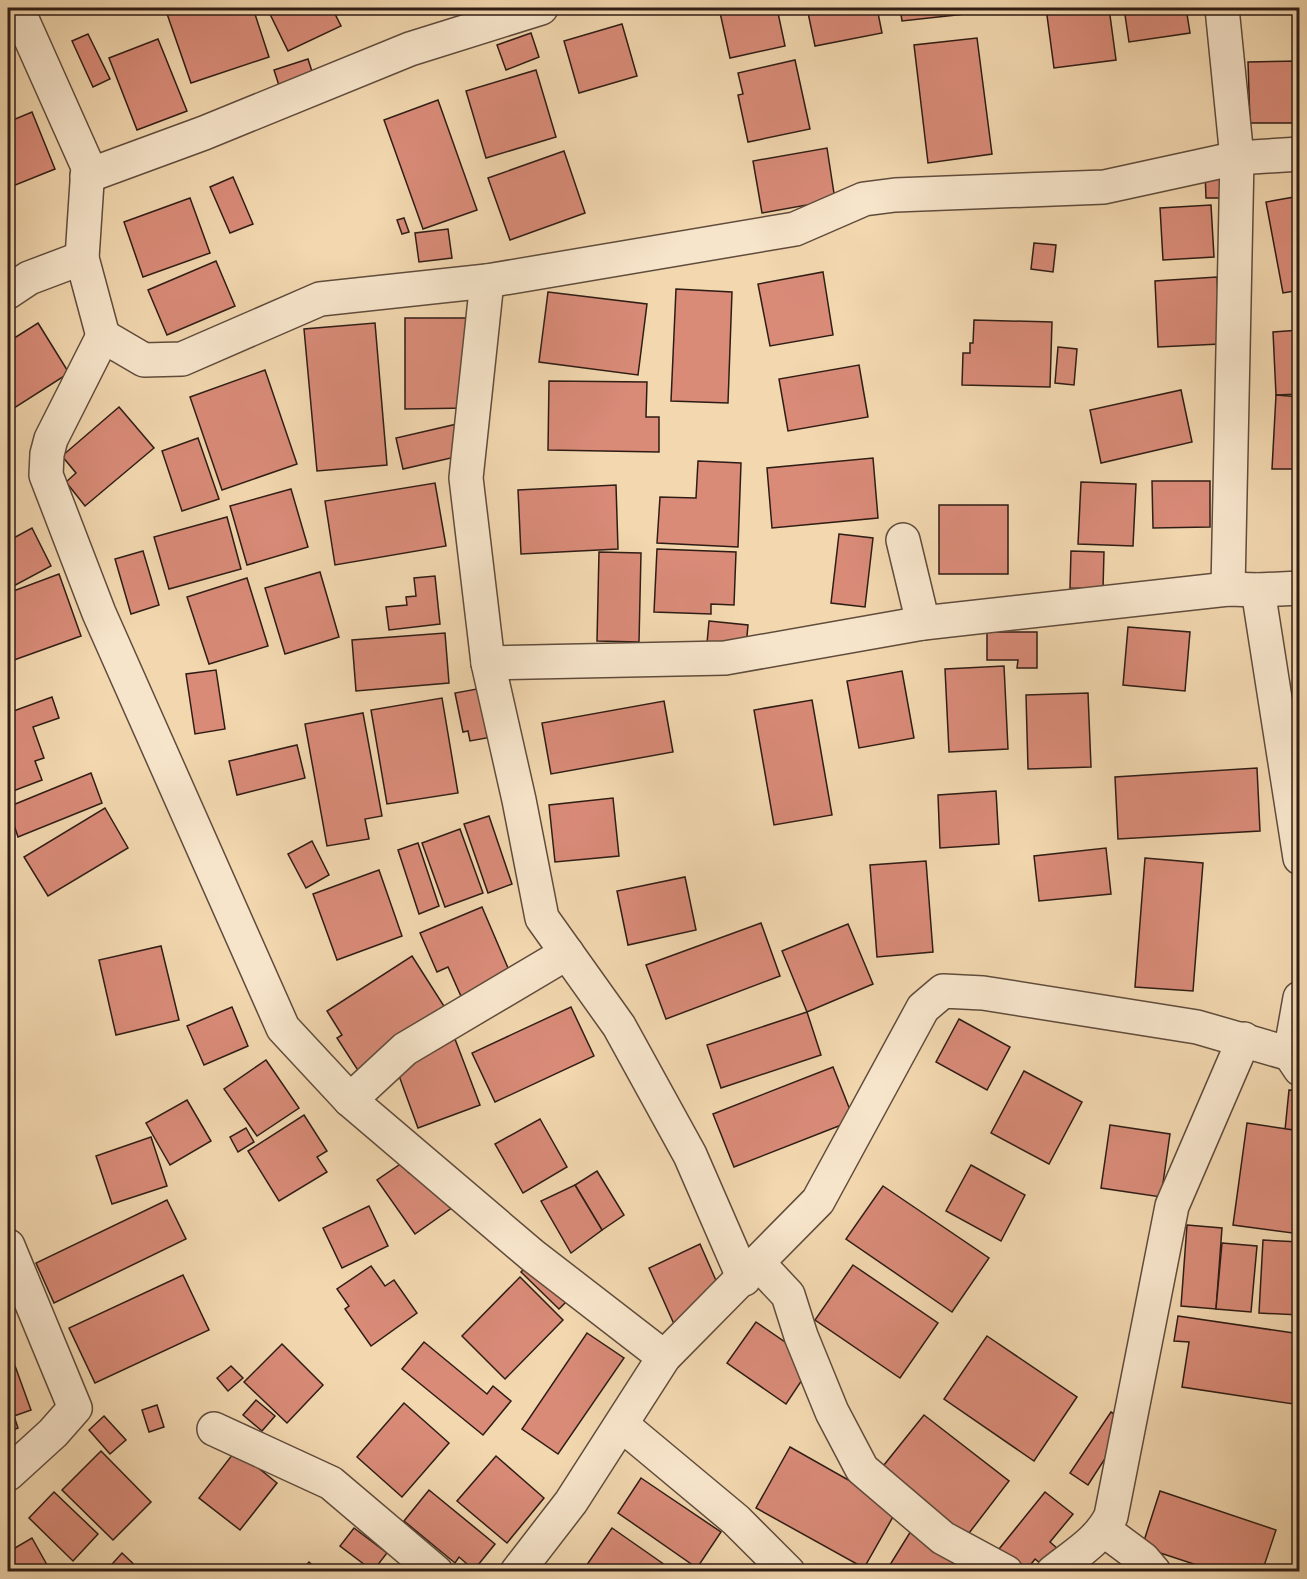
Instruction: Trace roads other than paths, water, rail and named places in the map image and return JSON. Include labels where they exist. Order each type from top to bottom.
[{"type":"street","points":[[17,8],[88,167],[82,258],[103,336],[51,439],[47,454],[46,475],[99,613],[283,1028],[350,1100],[532,1254],[664,1357]]},
{"type":"street","points":[[87,176],[204,133],[410,49],[541,8]]},
{"type":"street","points":[[1222,8],[1237,158],[1243,590],[1299,858]]},
{"type":"street","points":[[103,336],[144,360],[182,359],[320,299],[487,281],[795,229],[864,199],[895,195],[1104,187],[1237,158],[1299,154]]},
{"type":"street","points":[[8,292],[29,278],[82,258]]},
{"type":"street","points":[[487,281],[466,477],[488,663],[519,800],[542,918],[618,1026],[751,1271],[788,1295],[801,1336],[832,1412],[862,1469],[943,1538],[1006,1572]]},
{"type":"street","points":[[903,540],[923,623]]},
{"type":"street","points":[[488,663],[724,658],[923,623],[1243,590],[1299,588]]},
{"type":"street","points":[[350,1100],[405,1049],[567,953]]},
{"type":"street","points":[[516,1572],[571,1502],[664,1357],[818,1201],[923,1008],[943,991],[983,993],[1197,1027],[1244,1039],[1295,1061],[1299,998]]},
{"type":"street","points":[[1053,1572],[1104,1530],[1111,1516],[1172,1206],[1244,1039]]},
{"type":"street","points":[[8,1246],[75,1408],[53,1433],[8,1474]]},
{"type":"street","points":[[622,1425],[736,1520],[788,1572]]},
{"type":"street","points":[[214,1429],[331,1483],[436,1572]]},
{"type":"street","points":[[1104,1530],[1143,1559],[1154,1572]]}]
